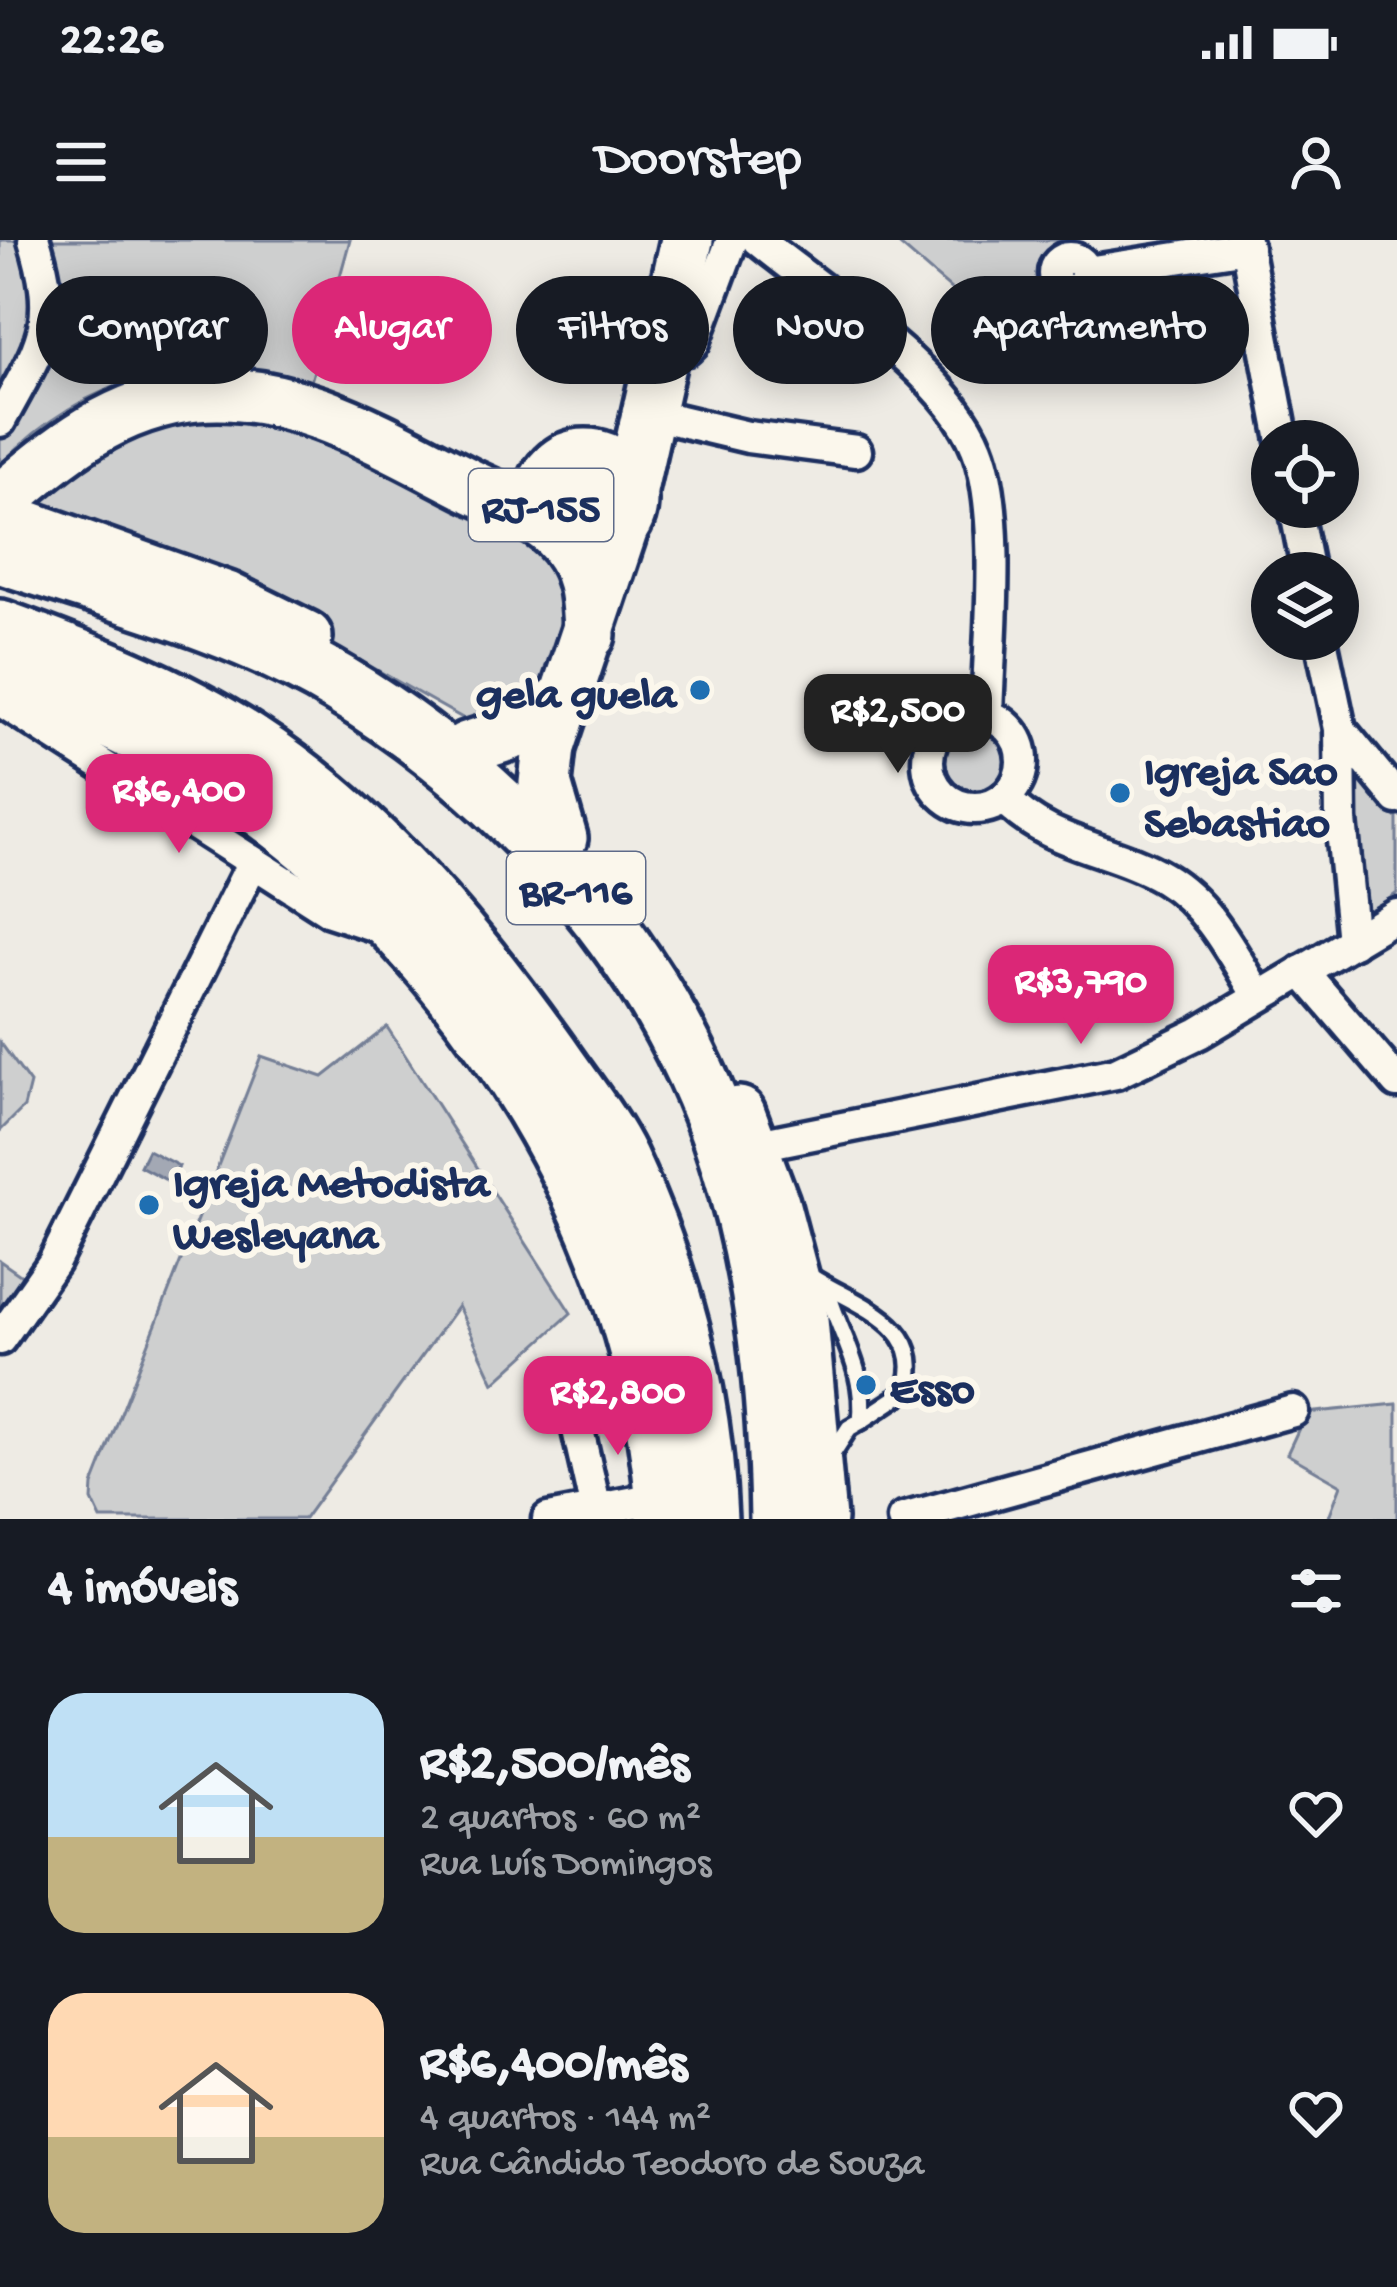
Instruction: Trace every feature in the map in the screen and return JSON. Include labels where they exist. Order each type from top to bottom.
[{"type":"highway","name":"BR-116","points":[[0,554],[205,622],[336,682],[459,770],[520,823],[571,881],[671,1028],[701,1084],[729,1160],[763,1294],[773,1378],[806,1511]]},
{"type":"highway","name":"BR-116","points":[[0,629],[175,701],[249,743],[393,861],[496,982],[617,1157],[679,1321],[696,1393],[677,1512]]},
{"type":"main road","name":"RJ-155","points":[[679,276],[687,240]]},
{"type":"main road","name":"RJ-155","points":[[589,635],[586,584],[541,502],[566,464],[624,424],[652,384]]},
{"type":"main road","name":"RJ-155","points":[[561,838],[545,783],[565,698],[626,509],[653,384]]},
{"type":"main road","points":[[0,501],[60,451],[134,407],[198,394],[232,394],[300,406],[410,455],[556,533]]},
{"type":"main road","points":[[410,455],[510,480],[537,479],[566,464]]},
{"type":"main road","name":"RJ-155","points":[[566,464],[614,464],[626,509]]},
{"type":"main road","name":"RJ-155","points":[[556,533],[587,546],[626,509]]},
{"type":"main road","points":[[0,517],[248,608],[331,650],[466,748],[561,838],[656,958],[716,1060],[808,1272],[801,1309],[806,1511]]},
{"type":"main road","points":[[0,676],[142,738],[237,795],[395,930],[476,1026],[551,1142],[603,1252],[677,1512]]},
{"type":"main road","points":[[466,748],[520,733],[565,698]]},
{"type":"street","points":[[0,421],[48,326],[47,290],[34,240]]},
{"type":"street","points":[[709,302],[732,240]]},
{"type":"street","points":[[758,240],[907,362],[966,427],[984,468],[989,530],[988,715]]},
{"type":"street","points":[[1087,272],[1246,243],[1279,420]]},
{"type":"street","points":[[659,384],[748,436],[856,451]]},
{"type":"street","points":[[1325,660],[1340,729],[1341,820],[1353,941]]},
{"type":"street","points":[[0,700],[330,911],[395,930]]},
{"type":"street","points":[[963,715],[988,715],[1012,731],[1023,759],[1014,787],[1004,798],[981,807],[956,803],[937,787],[928,764],[941,728],[963,715]]},
{"type":"street","points":[[1340,729],[1397,798]]},
{"type":"street","points":[[1004,798],[1041,828],[1149,871],[1180,890],[1205,913],[1258,996]]},
{"type":"street","points":[[0,1339],[54,1262],[252,864]]},
{"type":"street","points":[[753,1146],[1115,1073],[1156,1057],[1397,915]]},
{"type":"street","points":[[1302,971],[1397,1082]]},
{"type":"street","points":[[903,1519],[1293,1411]]},
{"type":"street","points":[[576,1420],[596,1510]]},
{"type":"street","points":[[548,1519],[596,1510],[677,1512]]},
{"type":"lane","points":[[806,1511],[849,1428],[905,1392],[910,1372],[907,1353],[883,1317],[808,1272]]},
{"type":"lane","points":[[808,1272],[856,1360],[861,1421]]},
{"type":"shaded area","points":[[0,240],[350,240],[340,276],[292,276],[292,380],[268,374],[268,276],[36,276],[36,384],[123,384],[68,409],[0,465]]},
{"type":"shaded area","points":[[894,240],[1061,240],[1063,256],[1052,276],[936,276]]},
{"type":"shaded area","points":[[187,419],[253,419],[330,443],[541,547],[572,606],[544,695],[475,725],[267,608],[42,503],[108,451]]},
{"type":"shaded area","points":[[974,718],[990,721],[1003,731],[1013,744],[1013,776],[1003,789],[990,799],[974,802],[958,799],[945,789],[935,776],[932,760],[935,744],[945,731],[958,721]]},
{"type":"shaded area","points":[[1351,764],[1397,818],[1397,893],[1361,920]]},
{"type":"shaded area","points":[[387,1027],[571,1313],[494,1383],[458,1306],[304,1519],[101,1519],[92,1500],[93,1485],[261,1056],[323,1077]]},
{"type":"shaded area","points":[[0,1042],[30,1083],[24,1107],[0,1131]]},
{"type":"shaded area","points":[[148,1150],[179,1166],[170,1182],[140,1166]]},
{"type":"shaded area","points":[[0,1261],[26,1279],[0,1326]]},
{"type":"shaded area","points":[[1397,1404],[1397,1519],[1328,1519],[1341,1485],[1287,1454],[1306,1413]]},
{"type":"place","name":"gela guela","points":[[700,690]]},
{"type":"place","name":"Igreja Sao Sebastiao","points":[[1120,793]]},
{"type":"place","name":"Igreja Metodista Wesleyana","points":[[149,1205]]},
{"type":"place","name":"Esso","points":[[866,1385]]}]
